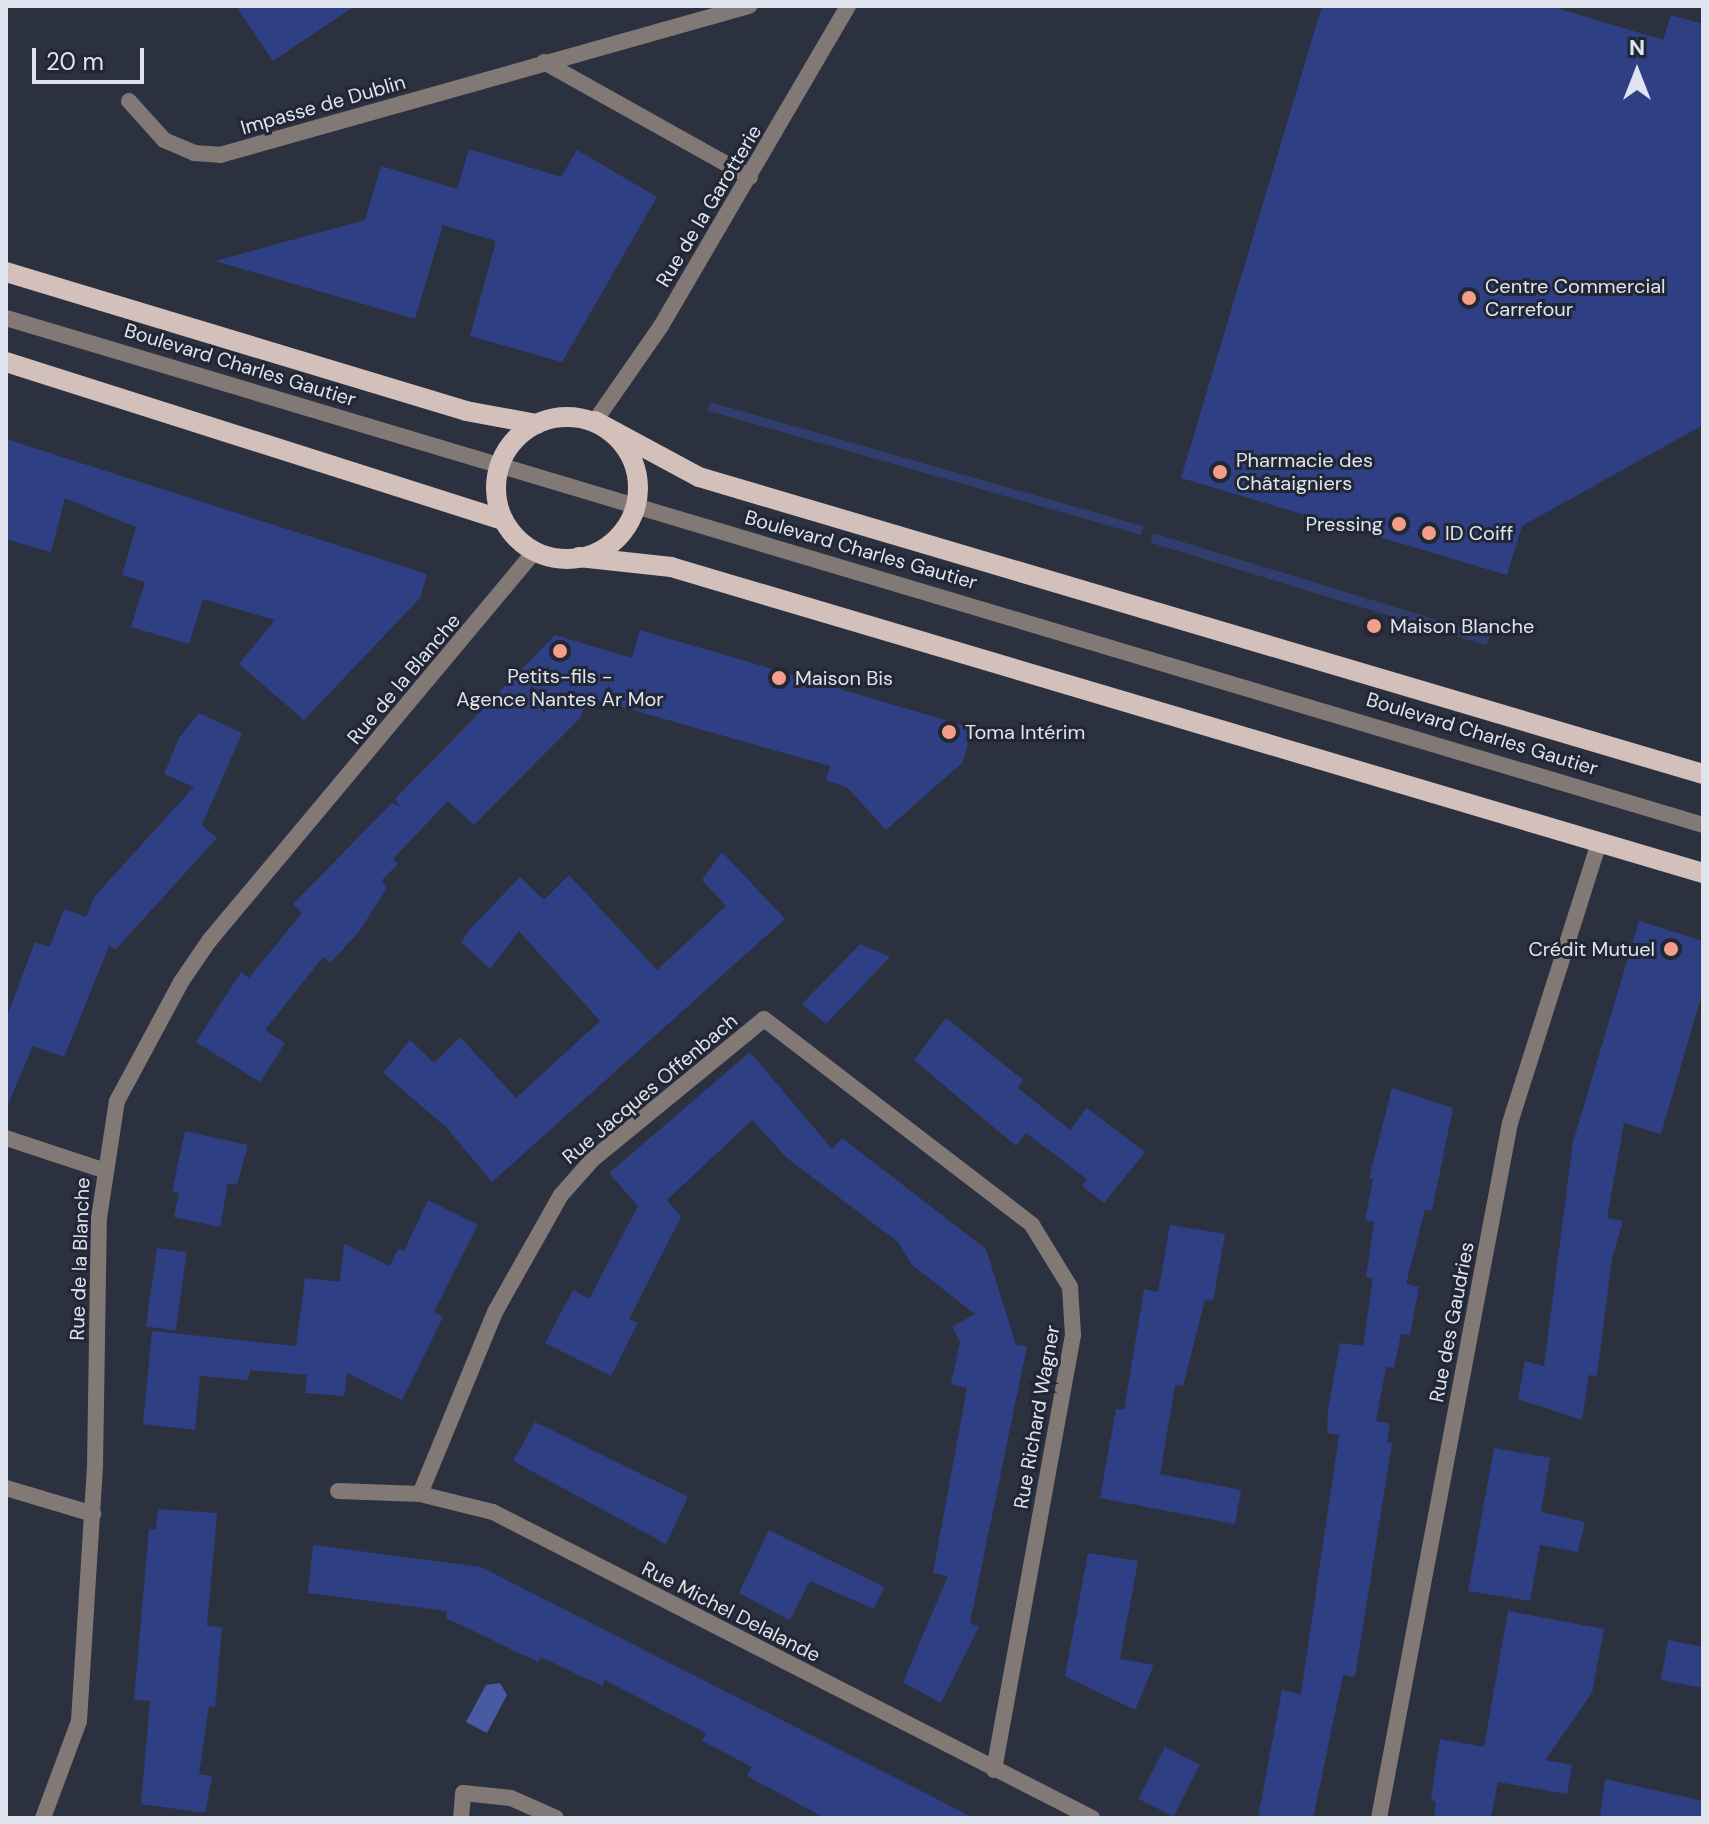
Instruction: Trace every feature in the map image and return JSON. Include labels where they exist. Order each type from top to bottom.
[{"type":"main road","name":"Boulevard Charles Gautier","points":[[6,272],[466,411],[537,424],[564,418],[595,421],[699,477],[1703,774]]},
{"type":"main road","points":[[6,362],[503,520],[535,551],[671,567],[1703,873]]},
{"type":"main road","points":[[579,557],[610,544],[634,508],[634,467],[623,445],[595,421]]},
{"type":"main road","points":[[503,520],[497,501],[499,464],[509,447],[537,424]]},
{"type":"street","name":"Impasse de Dublin","points":[[129,101],[164,140],[194,153],[220,155],[749,6]]},
{"type":"street","name":"Rue de la Garotterie","points":[[595,421],[661,326],[848,6]]},
{"type":"street","points":[[544,62],[750,177]]},
{"type":"street","name":"Boulevard Charles Gautier","points":[[6,318],[1703,825]]},
{"type":"street","name":"Rue de la Blanche","points":[[43,1818],[79,1721],[93,1514],[103,1170],[117,1101],[181,982],[209,941],[535,551]]},
{"type":"street","name":"Rue des Gaudries","points":[[1379,1818],[1510,1123],[1599,842]]},
{"type":"street","name":"Rue Jacques Offenbach","points":[[420,1494],[495,1312],[561,1195],[593,1159],[764,1019]]},
{"type":"street","name":"Rue Richard Wagner","points":[[764,1019],[1032,1225],[1070,1287],[1073,1335],[994,1770]]},
{"type":"street","points":[[6,1138],[103,1170]]},
{"type":"street","points":[[6,1488],[93,1514]]},
{"type":"street","name":"Rue Michel Delalande","points":[[338,1491],[420,1494],[493,1512],[1092,1818]]},
{"type":"street","points":[[461,1818],[463,1793],[511,1798],[556,1818]]},
{"type":"shaded area","points":[[710,402],[1144,526],[1141,535],[708,411]]},
{"type":"shaded area","points":[[1153,533],[1490,636],[1487,645],[1150,543]]},
{"type":"shaded area","points":[[500,1683],[507,1695],[487,1733],[466,1722],[486,1685]]},
{"type":"building","points":[[236,6],[355,6],[273,61]]},
{"type":"building","name":"Centre Commercial Carrefour","points":[[1322,6],[1550,6],[1663,40],[1671,15],[1703,24],[1703,425],[1522,526],[1507,575],[1181,478]]},
{"type":"building","points":[[469,149],[561,177],[577,150],[657,197],[562,362],[470,336],[496,241],[443,225],[415,319],[215,261],[365,220],[381,166],[457,189]]},
{"type":"building","points":[[6,439],[427,574],[420,598],[304,720],[239,664],[275,620],[203,599],[189,644],[131,627],[145,582],[122,575],[136,527],[65,498],[51,552],[6,539]]},
{"type":"building","points":[[640,630],[972,728],[963,762],[886,830],[848,788],[826,780],[830,766],[587,697],[581,717],[474,825],[448,801],[393,859],[398,864],[382,880],[387,888],[358,933],[330,963],[323,957],[265,1030],[285,1043],[260,1082],[196,1042],[241,972],[249,978],[302,913],[293,904],[392,803],[401,807],[395,799],[555,635],[632,658]]},
{"type":"building","points":[[199,713],[242,733],[202,825],[217,838],[116,949],[109,946],[64,1057],[33,1046],[6,1109],[6,1019],[35,942],[50,947],[64,909],[86,917],[94,897],[194,787],[164,774],[179,738]]},
{"type":"building","points":[[722,852],[785,919],[492,1182],[447,1128],[383,1073],[410,1040],[434,1063],[460,1037],[516,1098],[600,1021],[519,931],[490,969],[461,942],[472,927],[520,877],[544,900],[569,875],[657,970],[726,906],[702,880]]},
{"type":"building","points":[[1639,921],[1703,941],[1703,990],[1661,1134],[1624,1123],[1607,1218],[1623,1221],[1612,1258],[1597,1376],[1589,1375],[1582,1420],[1518,1399],[1525,1361],[1544,1366],[1573,1142]]},
{"type":"building","points":[[860,944],[890,957],[826,1024],[802,1004]]},
{"type":"building","points":[[946,1018],[1023,1080],[1018,1088],[1070,1130],[1087,1108],[1145,1152],[1104,1203],[1082,1186],[1087,1179],[1026,1133],[1016,1146],[914,1060]]},
{"type":"building","points":[[750,1052],[832,1149],[842,1138],[986,1249],[1016,1345],[1027,1346],[970,1623],[979,1627],[941,1703],[903,1682],[948,1576],[933,1573],[967,1388],[951,1384],[960,1341],[952,1327],[975,1314],[912,1265],[898,1242],[787,1158],[752,1120],[667,1200],[681,1217],[629,1319],[638,1323],[611,1376],[545,1343],[573,1290],[589,1299],[638,1206],[609,1173]]},
{"type":"building","points":[[1392,1088],[1453,1108],[1432,1211],[1425,1209],[1406,1284],[1419,1287],[1410,1335],[1401,1334],[1394,1368],[1386,1367],[1376,1421],[1390,1424],[1387,1443],[1392,1443],[1355,1677],[1343,1675],[1313,1818],[1258,1818],[1282,1690],[1301,1694],[1339,1435],[1327,1433],[1328,1409],[1340,1343],[1363,1346],[1373,1278],[1366,1277],[1374,1222],[1365,1220],[1373,1179],[1369,1179]]},
{"type":"building","points":[[185,1131],[248,1145],[237,1185],[228,1183],[220,1227],[174,1217],[179,1193],[172,1192]]},
{"type":"building","points":[[428,1200],[478,1225],[434,1312],[443,1317],[402,1400],[347,1373],[344,1396],[305,1393],[307,1375],[250,1370],[248,1380],[200,1376],[195,1430],[143,1424],[152,1331],[296,1346],[305,1278],[340,1282],[344,1244],[390,1266],[398,1249],[404,1251]]},
{"type":"building","points":[[1170,1225],[1225,1234],[1213,1301],[1205,1300],[1183,1386],[1175,1385],[1160,1474],[1241,1490],[1235,1524],[1100,1498],[1116,1409],[1124,1410],[1144,1289],[1158,1292]]},
{"type":"building","points":[[157,1248],[187,1252],[176,1330],[146,1326]]},
{"type":"building","points":[[535,1422],[688,1497],[666,1544],[513,1461]]},
{"type":"building","points":[[1494,1448],[1550,1458],[1541,1512],[1585,1522],[1578,1552],[1540,1545],[1530,1601],[1468,1591]]},
{"type":"building","points":[[158,1509],[217,1513],[207,1626],[222,1627],[215,1707],[209,1706],[199,1774],[212,1776],[205,1813],[141,1804],[150,1701],[134,1700],[149,1529],[156,1529]]},
{"type":"building","points":[[769,1530],[884,1587],[874,1609],[810,1581],[790,1620],[739,1593]]},
{"type":"building","points":[[313,1545],[481,1567],[974,1818],[825,1818],[747,1776],[752,1767],[702,1741],[706,1733],[605,1680],[602,1686],[541,1657],[538,1662],[446,1618],[447,1611],[308,1593]]},
{"type":"building","points":[[1088,1553],[1138,1561],[1120,1659],[1154,1665],[1135,1710],[1065,1676]]},
{"type":"building","points":[[1508,1611],[1604,1629],[1592,1693],[1545,1760],[1572,1765],[1567,1794],[1498,1782],[1491,1818],[1434,1818],[1436,1803],[1431,1798],[1440,1739],[1484,1747]]},
{"type":"building","points":[[1668,1640],[1703,1647],[1703,1688],[1661,1680]]},
{"type":"building","points":[[1165,1747],[1200,1765],[1173,1816],[1139,1799]]},
{"type":"building","points":[[1605,1779],[1703,1801],[1703,1818],[1600,1818]]},
{"type":"place","name":"Centre Commercial Carrefour","points":[[1469,298]]},
{"type":"place","name":"Pharmacie des Châtaigniers","points":[[1220,472]]},
{"type":"place","name":"Pressing","points":[[1399,524]]},
{"type":"place","name":"ID Coiff","points":[[1429,533]]},
{"type":"place","name":"Maison Blanche","points":[[1374,626]]},
{"type":"place","name":"Petits-fils - Agence Nantes Ar Mor","points":[[560,651]]},
{"type":"place","name":"Maison Bis","points":[[779,678]]},
{"type":"place","name":"Toma Intérim","points":[[949,732]]},
{"type":"place","name":"Crédit Mutuel","points":[[1671,949]]}]
